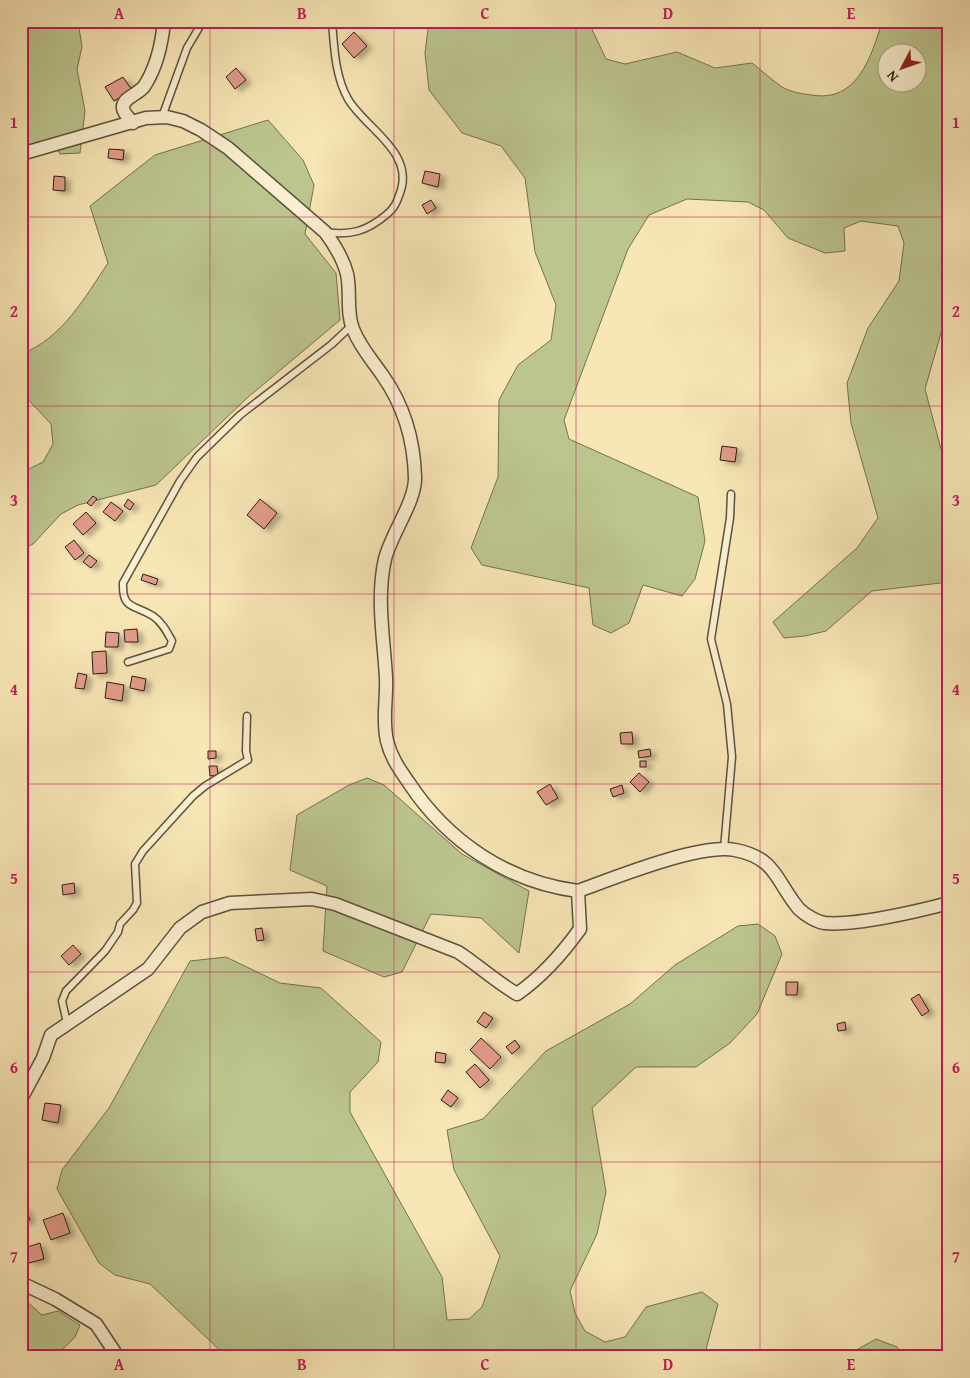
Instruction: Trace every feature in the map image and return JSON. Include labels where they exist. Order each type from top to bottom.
[{"type":"street","points":[[132,123],[123,105],[126,100],[140,92],[151,75],[158,54],[164,21]]},
{"type":"street","points":[[21,154],[146,118],[162,117],[183,121],[228,148],[325,232],[336,247],[347,274],[351,326],[401,407],[412,441],[416,480],[406,511],[385,560],[381,601],[386,678],[386,731],[392,758],[422,802],[445,828],[504,870],[531,881],[578,891],[711,848],[735,850],[753,856],[770,866],[799,909],[823,923],[847,923],[949,903]]},
{"type":"street","points":[[22,1095],[43,1058],[51,1036],[148,969],[180,928],[202,912],[230,903],[255,901],[312,899],[334,904],[458,952],[473,962],[484,973],[517,994],[558,959],[580,929],[578,891]]},
{"type":"street","points":[[21,1283],[55,1299],[96,1324],[118,1357]]},
{"type":"lane","points":[[162,117],[187,48],[203,21]]},
{"type":"lane","points":[[325,232],[342,234],[362,231],[380,220],[395,207],[403,183],[399,161],[383,138],[357,112],[347,98],[333,49],[332,21]]},
{"type":"lane","points":[[128,662],[169,649],[172,641],[166,630],[154,617],[126,603],[122,596],[123,582],[180,482],[197,457],[240,415],[332,344],[351,326]]},
{"type":"lane","points":[[724,849],[732,757],[727,704],[711,639],[730,518],[731,494]]},
{"type":"lane","points":[[67,1024],[62,1001],[66,991],[105,951],[118,932],[120,924],[137,903],[135,864],[143,852],[193,796],[205,786],[248,760],[246,751],[247,716]]},
{"type":"green space","points":[[21,21],[78,21],[82,47],[77,69],[85,111],[80,153],[60,154],[51,138],[42,145],[21,149]]},
{"type":"green space","points":[[429,21],[588,21],[606,59],[625,64],[677,52],[715,68],[752,63],[785,89],[804,94],[828,96],[841,92],[860,74],[873,48],[882,21],[949,21],[949,305],[925,389],[949,479],[949,582],[872,591],[826,631],[805,636],[784,638],[773,622],[857,548],[878,518],[851,423],[847,383],[868,328],[899,281],[904,243],[898,226],[861,221],[844,228],[845,251],[825,253],[788,238],[764,210],[748,202],[687,199],[649,215],[628,249],[564,420],[569,439],[698,497],[705,541],[695,579],[682,596],[643,585],[629,623],[611,633],[593,625],[589,588],[482,565],[471,548],[498,477],[499,400],[518,365],[551,340],[556,305],[535,252],[525,178],[501,146],[462,133],[429,90],[425,53]]},
{"type":"green space","points":[[268,120],[303,160],[314,185],[305,234],[336,273],[340,320],[246,399],[156,485],[78,505],[61,514],[33,544],[21,550],[21,473],[43,462],[53,444],[51,424],[21,394],[21,354],[36,347],[60,328],[81,303],[108,263],[90,206],[155,155]]},
{"type":"green space","points":[[367,778],[384,785],[462,854],[529,891],[519,953],[481,918],[431,914],[402,972],[384,977],[323,951],[327,886],[290,870],[297,815],[349,785]]},
{"type":"green space","points":[[758,924],[775,936],[782,954],[757,1014],[730,1043],[696,1067],[636,1067],[592,1108],[606,1192],[597,1234],[570,1291],[575,1313],[585,1331],[605,1342],[625,1337],[646,1307],[702,1292],[718,1304],[704,1357],[227,1357],[150,1284],[115,1275],[99,1263],[57,1189],[62,1170],[109,1108],[190,961],[226,957],[280,983],[321,988],[381,1042],[378,1062],[350,1092],[350,1112],[442,1277],[447,1320],[469,1319],[482,1307],[500,1256],[454,1170],[447,1130],[483,1119],[546,1051],[630,1004],[675,965],[738,926]]},
{"type":"green space","points":[[21,1301],[26,1301],[42,1315],[58,1311],[80,1325],[75,1337],[61,1351],[60,1357],[21,1357]]},
{"type":"green space","points":[[876,1339],[897,1347],[905,1357],[844,1357]]},
{"type":"building","points":[[354,32],[367,46],[354,58],[342,44]]},
{"type":"building","points":[[236,68],[246,80],[235,89],[226,77]]},
{"type":"building","points":[[123,77],[132,90],[114,101],[105,87]]},
{"type":"building","points":[[109,149],[124,150],[123,160],[108,158]]},
{"type":"building","points":[[425,171],[440,174],[438,187],[422,183]]},
{"type":"building","points":[[54,176],[65,177],[65,191],[53,190]]},
{"type":"building","points":[[431,200],[436,208],[427,214],[422,205]]},
{"type":"building","points":[[722,446],[737,448],[735,462],[720,460]]},
{"type":"building","points":[[93,496],[97,499],[91,506],[87,503]]},
{"type":"building","points":[[128,499],[134,504],[130,510],[124,506]]},
{"type":"building","points":[[260,499],[277,513],[264,529],[247,515]]},
{"type":"building","points":[[111,502],[123,511],[115,521],[103,512]]},
{"type":"building","points":[[86,512],[96,523],[83,535],[73,524]]},
{"type":"building","points":[[74,540],[84,553],[75,560],[65,547]]},
{"type":"building","points":[[89,555],[97,561],[91,568],[83,562]]},
{"type":"building","points":[[143,574],[158,579],[156,585],[141,580]]},
{"type":"building","points":[[137,629],[138,642],[125,642],[124,630]]},
{"type":"building","points":[[106,632],[119,633],[118,647],[105,647]]},
{"type":"building","points":[[106,651],[107,673],[93,674],[92,652]]},
{"type":"building","points":[[78,673],[87,675],[84,689],[75,688]]},
{"type":"building","points":[[132,676],[146,679],[144,691],[130,688]]},
{"type":"building","points":[[107,682],[124,685],[122,701],[105,698]]},
{"type":"building","points":[[632,732],[633,744],[621,744],[620,733]]},
{"type":"building","points":[[650,749],[651,756],[639,758],[638,751]]},
{"type":"building","points":[[208,751],[216,751],[216,758],[208,759]]},
{"type":"building","points":[[640,761],[646,761],[646,767],[640,767]]},
{"type":"building","points":[[209,766],[217,766],[218,775],[210,776]]},
{"type":"building","points":[[639,773],[649,782],[640,792],[630,782]]},
{"type":"building","points":[[550,784],[558,798],[546,805],[537,792]]},
{"type":"building","points":[[622,785],[624,793],[613,797],[610,789]]},
{"type":"building","points":[[74,883],[75,893],[63,895],[62,885]]},
{"type":"building","points":[[262,928],[264,940],[257,941],[255,929]]},
{"type":"building","points":[[73,945],[81,954],[69,965],[61,956]]},
{"type":"building","points":[[786,982],[798,982],[797,995],[786,995]]},
{"type":"building","points":[[919,994],[929,1011],[922,1016],[911,999]]},
{"type":"building","points":[[484,1012],[493,1018],[486,1028],[477,1022]]},
{"type":"building","points":[[845,1022],[846,1030],[838,1031],[837,1024]]},
{"type":"building","points":[[481,1038],[501,1057],[490,1069],[470,1050]]},
{"type":"building","points":[[515,1040],[520,1047],[512,1054],[506,1047]]},
{"type":"building","points":[[436,1052],[446,1054],[445,1063],[435,1062]]},
{"type":"building","points":[[475,1064],[489,1080],[480,1088],[466,1072]]},
{"type":"building","points":[[448,1090],[458,1098],[451,1107],[441,1100]]},
{"type":"building","points":[[45,1103],[61,1105],[58,1123],[42,1120]]},
{"type":"building","points":[[25,1207],[30,1220],[21,1223],[21,1209]]},
{"type":"building","points":[[63,1213],[70,1233],[51,1240],[43,1220]]},
{"type":"building","points":[[40,1243],[44,1259],[29,1263],[24,1248]]}]
